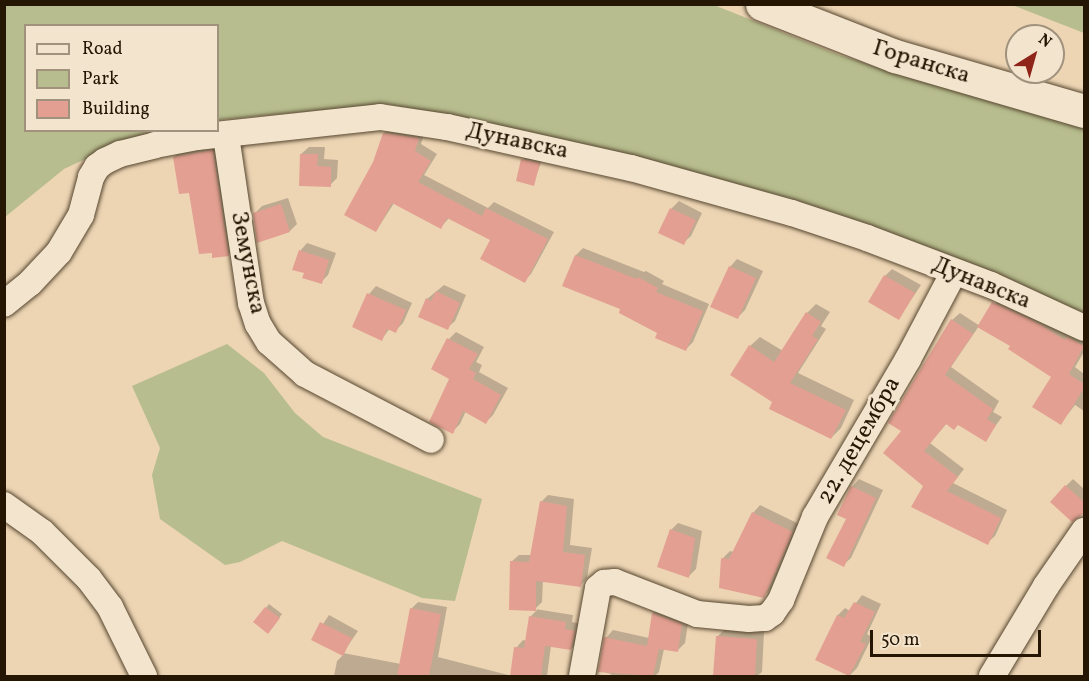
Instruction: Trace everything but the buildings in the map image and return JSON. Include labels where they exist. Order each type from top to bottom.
[{"type":"main road","name":"Горанска","points":[[762,4],[895,56],[1084,111]]},
{"type":"street","name":"Дунавска","points":[[4,304],[30,283],[59,252],[81,214],[87,188],[97,167],[120,154],[155,145],[380,117],[447,127],[692,183],[867,238],[991,285],[1084,328]]},
{"type":"street","name":"Земунска","points":[[226,136],[251,303],[258,324],[269,342],[306,374],[431,440]]},
{"type":"street","name":"22. децембра","points":[[582,676],[598,588],[604,583],[615,582],[697,614],[749,619],[765,618],[772,613],[781,600],[815,517],[908,359],[954,272]]},
{"type":"street","points":[[4,505],[42,532],[89,579],[110,607],[144,676]]},
{"type":"street","points":[[992,676],[1046,586],[1084,531]]},
{"type":"green space","points":[[5,5],[714,5],[839,55],[992,102],[1084,125],[1084,319],[471,121],[386,104],[219,120],[219,24],[24,24],[24,132],[170,132],[117,144],[64,169],[5,217]]},
{"type":"green space","points":[[1012,5],[1084,5],[1084,33]]},
{"type":"green space","points":[[227,344],[264,373],[295,413],[323,437],[482,499],[455,601],[422,598],[282,541],[240,562],[225,565],[160,519],[152,475],[160,448],[132,386]]}]
